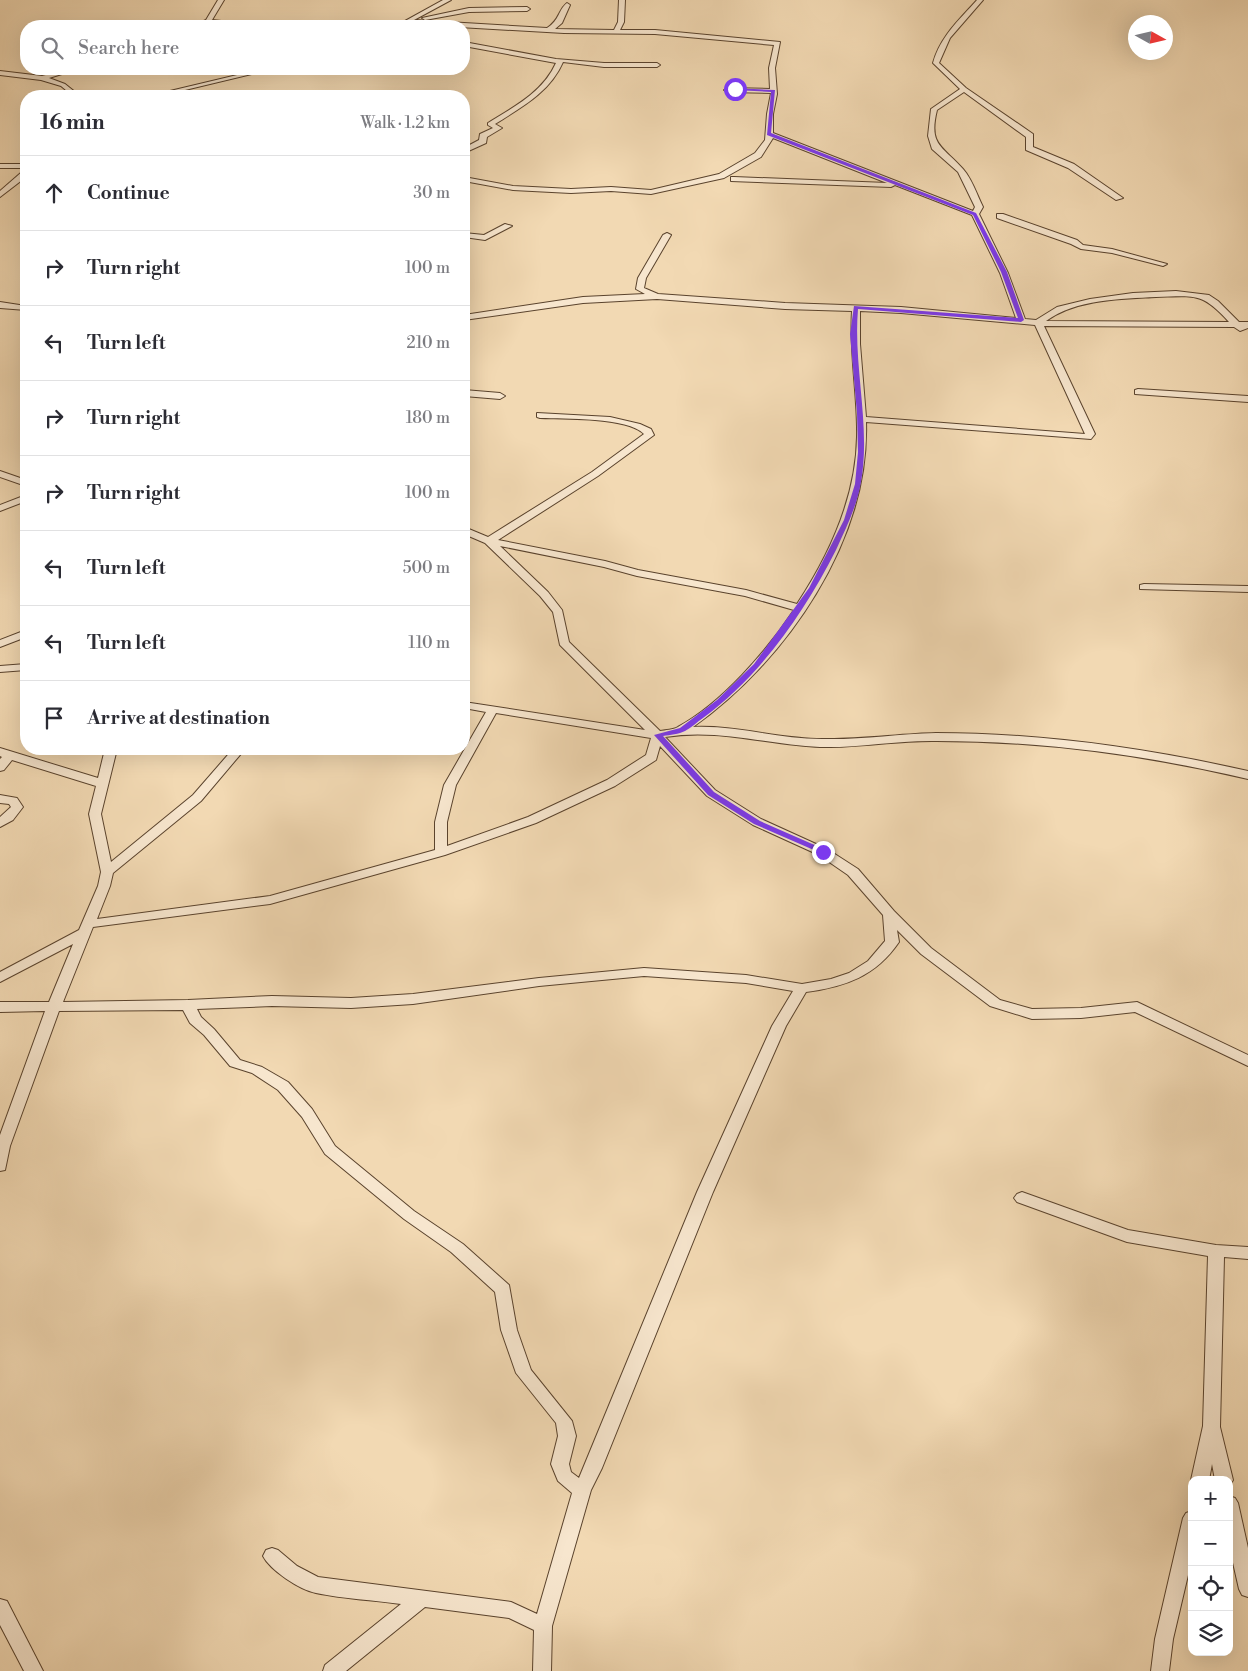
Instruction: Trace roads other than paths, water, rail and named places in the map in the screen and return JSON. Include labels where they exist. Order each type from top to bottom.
[{"type":"street","points":[[209,20],[221,0]]},
{"type":"street","points":[[411,20],[448,0]]},
{"type":"street","points":[[617,30],[621,22],[622,0]]},
{"type":"street","points":[[980,0],[946,37],[938,51],[936,63],[964,89],[1030,136],[1029,148],[1071,166],[1119,198]]},
{"type":"street","points":[[549,30],[559,22],[566,5]]},
{"type":"street","points":[[418,20],[469,10],[527,9]]},
{"type":"street","points":[[470,26],[549,30],[617,30],[778,43],[772,68],[773,90],[769,140],[758,156],[737,168],[702,182],[662,191],[611,189],[571,191],[513,188],[470,180]]},
{"type":"street","points":[[470,45],[559,60],[604,65],[656,65]]},
{"type":"street","points":[[470,148],[483,141],[483,136],[498,128],[490,124],[514,110],[550,80],[560,64],[559,60]]},
{"type":"street","points":[[0,73],[42,78],[64,85],[70,90]]},
{"type":"street","points":[[42,78],[53,75]]},
{"type":"street","points":[[178,90],[244,75]]},
{"type":"street","points":[[964,89],[934,110],[932,136],[935,147],[956,164],[968,182],[979,207],[975,214]]},
{"type":"street","points":[[727,90],[773,90]]},
{"type":"street","points":[[769,134],[975,214],[1004,272],[1021,320]]},
{"type":"street","points":[[0,166],[20,166]]},
{"type":"street","points":[[0,196],[20,178]]},
{"type":"street","points":[[734,179],[901,186]]},
{"type":"street","points":[[1000,216],[1074,242],[1081,247],[1112,251],[1163,264]]},
{"type":"street","points":[[470,237],[486,238],[508,226]]},
{"type":"street","points":[[657,296],[640,289],[642,278],[667,235]]},
{"type":"street","points":[[1038,323],[1058,309],[1084,301],[1172,292],[1192,294],[1213,301],[1237,325],[1248,333]]},
{"type":"street","points":[[470,316],[574,301],[657,296],[785,306],[856,307],[1038,323],[1248,325]]},
{"type":"street","points":[[0,305],[20,307]]},
{"type":"street","points":[[682,730],[720,702],[756,666],[813,588],[847,520],[858,484],[861,452],[853,334],[856,307]]},
{"type":"street","points":[[860,419],[1082,438],[1091,436],[1038,323]]},
{"type":"street","points":[[1138,392],[1248,399]]},
{"type":"street","points":[[470,394],[500,396]]},
{"type":"street","points":[[489,541],[595,474],[649,435],[648,431],[643,428],[612,420],[540,415]]},
{"type":"street","points":[[0,474],[20,481]]},
{"type":"street","points":[[0,508],[20,500]]},
{"type":"street","points":[[470,533],[489,541],[605,564],[646,575],[746,593],[799,608]]},
{"type":"street","points":[[489,541],[544,594],[558,612],[564,642],[577,658],[658,735],[711,793],[757,822],[823,852],[845,867],[870,889],[889,914],[926,951],[995,1003],[1032,1014],[1081,1013],[1137,1006],[1248,1061]]},
{"type":"street","points":[[1144,587],[1248,588]]},
{"type":"street","points":[[0,644],[20,636]]},
{"type":"street","points":[[0,669],[20,667]]},
{"type":"street","points":[[470,706],[658,735],[682,730],[719,730],[803,742],[840,744],[934,737],[1036,740],[1150,755],[1248,775]]},
{"type":"street","points":[[470,750],[492,711]]},
{"type":"street","points":[[0,978],[85,929],[270,900],[441,852],[532,820],[611,783],[652,756],[658,735]]},
{"type":"street","points":[[0,767],[5,754],[103,784]]},
{"type":"street","points":[[0,1166],[2,1146],[39,1052],[54,1006],[104,886],[108,872],[95,814],[110,755]]},
{"type":"street","points":[[108,872],[197,798],[234,755]]},
{"type":"street","points":[[441,852],[441,822],[450,785],[467,755]]},
{"type":"street","points":[[0,799],[13,802],[17,807],[9,818],[0,824]]},
{"type":"street","points":[[0,1007],[272,1002],[351,1003],[413,1000],[539,982],[644,972],[746,979],[802,988],[837,984],[857,976],[879,960],[892,942],[889,914]]},
{"type":"street","points":[[542,1671],[543,1626],[582,1490],[593,1468],[705,1192],[779,1026],[802,988]]},
{"type":"street","points":[[188,1005],[195,1020],[209,1032],[235,1063],[257,1070],[283,1086],[306,1113],[330,1150],[409,1215],[457,1248],[503,1289],[509,1330],[524,1373],[564,1421],[567,1436],[560,1464],[564,1476],[582,1490]]},
{"type":"street","points":[[1022,1198],[1128,1236],[1216,1251],[1248,1253]]},
{"type":"street","points":[[1201,1476],[1212,1426],[1216,1251]]},
{"type":"street","points":[[1212,1426],[1223,1476]]},
{"type":"street","points":[[1160,1671],[1191,1521]]},
{"type":"street","points":[[1233,1521],[1248,1590]]},
{"type":"street","points":[[272,1556],[291,1572],[315,1585],[511,1610],[543,1626]]},
{"type":"street","points":[[332,1671],[421,1598]]},
{"type":"street","points":[[0,1609],[34,1671]]}]
